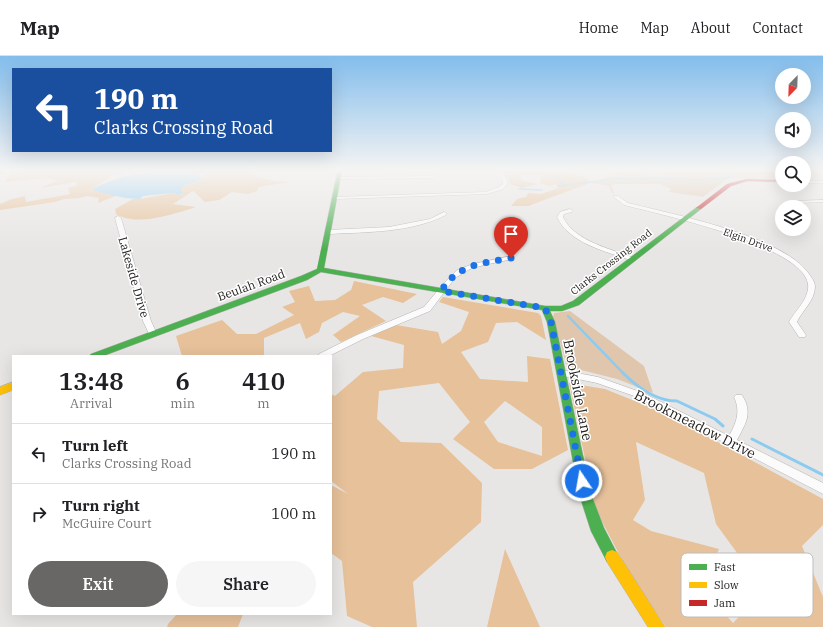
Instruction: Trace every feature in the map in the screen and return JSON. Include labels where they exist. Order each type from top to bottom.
[{"type":"street","points":[[320,270],[335,198],[376,197]]},
{"type":"street","points":[[616,197],[626,204],[685,220]]},
{"type":"street","name":"Clarks Crossing Road","points":[[320,270],[545,308],[562,309],[576,303],[714,197]]},
{"type":"street","points":[[811,201],[823,201]]},
{"type":"street","points":[[570,211],[562,214],[560,217],[563,224],[571,231],[601,248],[632,259]]},
{"type":"street","points":[[328,232],[389,229],[432,220],[444,214]]},
{"type":"street","name":"Lakeside Drive","points":[[118,218],[147,321],[153,334]]},
{"type":"street","name":"Elgin Drive","points":[[685,220],[724,230],[765,244],[794,262],[806,273],[811,283],[810,294],[793,322],[802,335]]},
{"type":"street","points":[[324,355],[360,337],[427,309],[450,280],[464,269],[480,263],[511,258]]},
{"type":"street","name":"Beulah Road","points":[[97,355],[308,276],[320,270]]},
{"type":"street","name":"Brookside Lane","points":[[545,308],[551,322],[582,481],[594,521],[599,535],[618,569],[657,627]]},
{"type":"street","name":"Brookmeadow Drive","points":[[561,373],[598,380],[631,391],[665,407],[823,489]]},
{"type":"street","points":[[0,391],[12,386]]},
{"type":"street","points":[[731,441],[744,415],[744,409],[739,397]]},
{"type":"shaded area","points":[[25,197],[26,202],[55,197],[84,197],[0,210],[0,204],[12,199]]},
{"type":"shaded area","points":[[91,197],[114,197],[98,203],[99,198]]},
{"type":"shaded area","points":[[153,197],[184,197],[173,204],[196,207],[167,216],[145,219],[125,218],[116,214],[115,209],[133,199]]},
{"type":"shaded area","points":[[199,197],[224,197],[219,200],[205,202]]},
{"type":"shaded area","points":[[526,197],[553,197],[528,206],[511,206],[517,199]]},
{"type":"shaded area","points":[[354,281],[417,294],[403,303],[383,297],[362,305],[386,321],[341,342],[333,335],[360,316],[343,312],[322,323],[319,332],[306,339],[300,323],[264,338],[264,355],[182,355],[176,336],[222,320],[237,334],[256,334],[294,315],[282,307],[295,302],[289,291],[309,286],[315,301],[335,300],[351,290]]},
{"type":"shaded area","points":[[443,297],[538,313],[541,316],[546,340],[517,322],[496,323],[488,342],[461,352],[480,379],[528,382],[527,356],[550,359],[568,450],[532,469],[494,469],[453,439],[470,422],[439,383],[379,391],[377,419],[401,442],[441,443],[482,483],[481,522],[413,582],[417,627],[372,627],[347,616],[342,561],[332,554],[332,486],[348,494],[332,482],[332,394],[335,396],[363,372],[403,368],[404,345],[371,336],[396,325],[438,332],[442,344],[461,331],[469,312],[439,302]],"holes":[[[505,401],[542,427],[542,456],[498,442],[484,422]]]},
{"type":"shaded area","points":[[570,311],[644,366],[653,393],[617,379],[573,368],[566,364],[553,317],[554,313]]},
{"type":"shaded area","points":[[569,383],[605,389],[662,412],[823,499],[823,525],[802,546],[805,553],[737,553],[716,524],[704,473],[636,442],[645,500],[633,520],[651,531],[719,549],[717,553],[681,553],[681,617],[728,617],[733,623],[739,617],[813,617],[813,573],[823,597],[823,627],[666,627],[630,575],[596,510]]},
{"type":"shaded area","points":[[505,549],[540,627],[487,627]]},
{"type":"shaded area","points":[[176,615],[243,615],[238,627],[167,627]]},
{"type":"water","points":[[119,197],[142,197],[140,199]]},
{"type":"waterway","points":[[568,316],[623,373]]},
{"type":"waterway","points":[[623,373],[641,388],[655,396],[662,399],[677,401],[715,419],[723,426]]},
{"type":"waterway","points":[[752,439],[823,475]]},
{"type":"traffic: fast","points":[[97,355],[304,278],[320,270],[335,197]]},
{"type":"traffic: fast","points":[[320,270],[545,308],[562,309],[576,303],[699,208]]},
{"type":"traffic: fast","points":[[545,308],[551,322],[585,494],[598,531],[612,557]]},
{"type":"traffic: slow","points":[[0,391],[12,386]]},
{"type":"traffic: slow","points":[[612,557],[657,627]]},
{"type":"traffic: jam","points":[[699,208],[714,197]]},
{"type":"route","points":[[511,258],[480,263],[464,269],[446,283],[441,291],[545,308],[551,322],[582,481]]}]
